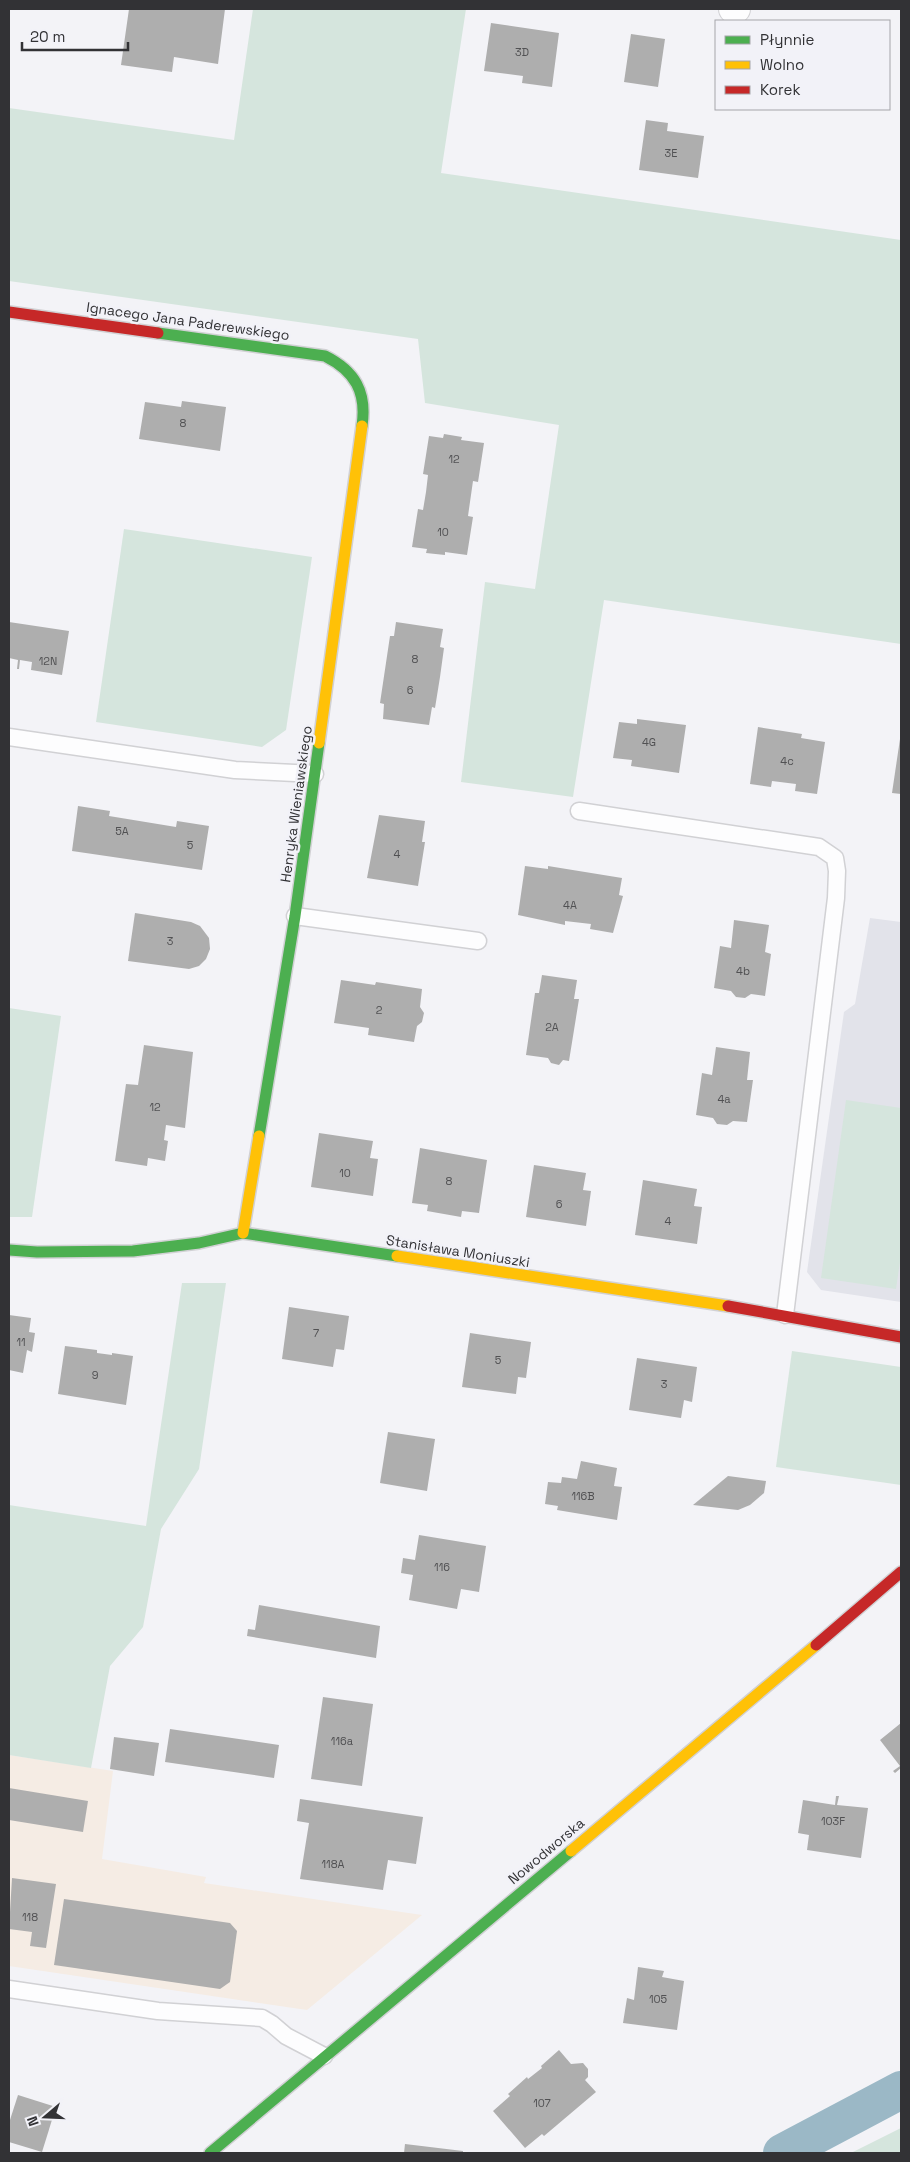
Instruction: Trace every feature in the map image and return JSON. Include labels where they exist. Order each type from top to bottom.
[{"type":"street","name":"Ignacego Jana Paderewskiego","points":[[9,312],[324,356],[340,363],[356,377]]},
{"type":"street","name":"Henryka Wieniawskiego","points":[[243,1234],[295,916],[362,419],[361,394],[356,377]]},
{"type":"street","name":"Stanisława Moniuszki","points":[[9,1250],[106,1253],[168,1249],[209,1243],[243,1234],[785,1315],[901,1337]]},
{"type":"street","name":"Nowodworska","points":[[210,2153],[901,1572]]},
{"type":"lane","points":[[9,737],[235,770],[315,774]]},
{"type":"lane","points":[[579,811],[819,847],[834,858],[837,871],[836,898],[785,1315]]},
{"type":"lane","points":[[295,916],[478,941]]},
{"type":"lane","points":[[9,1989],[158,2011],[262,2018],[286,2036],[324,2056]]},
{"type":"shaded area","points":[[253,9],[466,9],[441,173],[901,240],[901,644],[604,600],[573,797],[461,782],[485,582],[535,589],[559,425],[425,403],[418,339],[9,281],[9,108],[234,140]]},
{"type":"shaded area","points":[[124,529],[312,557],[286,730],[262,747],[96,722]]},
{"type":"shaded area","points":[[870,918],[901,922],[901,1302],[821,1290],[807,1272],[844,1012],[855,1004]]},
{"type":"shaded area","points":[[9,1008],[61,1016],[32,1217],[9,1217]]},
{"type":"shaded area","points":[[846,1100],[901,1108],[901,1255],[896,1289],[821,1278]]},
{"type":"shaded area","points":[[182,1283],[226,1283],[199,1469],[161,1529],[143,1627],[110,1666],[91,1768],[9,1755],[9,1505],[146,1526]]},
{"type":"shaded area","points":[[792,1351],[901,1367],[901,1485],[776,1467]]},
{"type":"shaded area","points":[[9,1755],[113,1771],[102,1859],[206,1877],[204,1883],[422,1915],[307,2010],[9,1966]]},
{"type":"shaded area","points":[[901,2128],[901,2153],[851,2153]]},
{"type":"building","points":[[129,9],[225,9],[218,64],[174,57],[172,72],[121,65]]},
{"type":"building","points":[[491,23],[559,33],[552,87],[522,83],[523,76],[484,71]]},
{"type":"building","points":[[631,34],[665,39],[658,87],[624,82]]},
{"type":"building","points":[[646,120],[668,123],[667,131],[704,136],[698,178],[639,170]]},
{"type":"building","points":[[182,401],[226,407],[220,451],[139,439],[145,402],[181,407]]},
{"type":"building","points":[[444,434],[462,437],[461,440],[484,443],[478,482],[473,481],[468,516],[473,517],[467,555],[445,552],[445,555],[426,553],[427,549],[412,547],[418,509],[423,510],[426,492],[428,475],[423,474],[429,436],[443,438]]},
{"type":"building","points":[[9,622],[69,631],[62,675],[31,670],[32,662],[20,660],[19,669],[17,669],[18,660],[9,658]]},
{"type":"building","points":[[396,622],[443,629],[440,647],[444,648],[440,677],[435,708],[432,707],[429,725],[383,719],[384,704],[380,703],[390,636],[394,636]]},
{"type":"building","points":[[637,719],[686,725],[679,773],[631,766],[632,760],[613,758],[619,722],[637,724]]},
{"type":"building","points":[[758,727],[802,734],[801,738],[825,742],[817,794],[795,791],[796,784],[772,781],[771,787],[750,784]]},
{"type":"building","points":[[901,739],[901,794],[892,793]]},
{"type":"building","points":[[78,806],[110,811],[109,816],[176,827],[177,821],[209,826],[202,870],[72,851]]},
{"type":"building","points":[[379,815],[425,821],[422,842],[425,842],[418,886],[367,878]]},
{"type":"building","points":[[525,866],[548,869],[548,866],[622,878],[619,895],[623,896],[613,933],[590,929],[591,924],[565,921],[565,925],[518,915]]},
{"type":"building","points":[[135,913],[191,922],[200,926],[209,938],[210,949],[206,959],[199,966],[189,969],[128,961]]},
{"type":"building","points":[[734,920],[769,925],[765,952],[771,954],[765,996],[751,994],[745,998],[736,997],[731,991],[714,988],[720,946],[731,948]]},
{"type":"building","points":[[542,975],[577,980],[574,999],[579,999],[569,1061],[563,1060],[559,1065],[551,1063],[548,1058],[526,1055],[535,993],[539,993]]},
{"type":"building","points":[[341,980],[375,985],[376,982],[422,989],[420,1007],[424,1013],[422,1022],[417,1026],[414,1042],[368,1035],[369,1028],[334,1023]]},
{"type":"building","points":[[144,1045],[193,1052],[185,1128],[166,1125],[164,1140],[168,1141],[165,1161],[148,1158],[147,1166],[115,1161],[126,1084],[138,1085]]},
{"type":"building","points":[[716,1047],[750,1052],[747,1080],[753,1080],[747,1122],[733,1121],[727,1125],[717,1124],[713,1118],[696,1115],[702,1073],[712,1075]]},
{"type":"building","points":[[319,1133],[373,1141],[370,1158],[378,1159],[373,1196],[311,1187]]},
{"type":"building","points":[[420,1148],[487,1160],[479,1213],[462,1211],[461,1217],[427,1211],[428,1205],[412,1203]]},
{"type":"building","points":[[534,1165],[586,1173],[583,1190],[591,1191],[586,1226],[526,1217]]},
{"type":"building","points":[[643,1180],[697,1189],[694,1206],[702,1207],[697,1244],[635,1235]]},
{"type":"building","points":[[289,1307],[349,1316],[344,1350],[336,1349],[333,1367],[282,1359]]},
{"type":"building","points":[[9,1315],[31,1318],[29,1332],[35,1333],[32,1352],[27,1350],[23,1373],[9,1370]]},
{"type":"building","points":[[470,1333],[531,1342],[526,1378],[518,1377],[516,1394],[462,1387]]},
{"type":"building","points":[[65,1346],[97,1350],[97,1353],[133,1356],[126,1405],[58,1394]]},
{"type":"building","points":[[637,1358],[697,1367],[692,1402],[684,1400],[681,1418],[629,1410]]},
{"type":"building","points":[[388,1432],[435,1439],[427,1491],[380,1483]]},
{"type":"building","points":[[581,1461],[617,1468],[614,1486],[622,1487],[617,1520],[557,1510],[558,1506],[545,1504],[548,1482],[561,1483],[562,1477],[577,1479]]},
{"type":"building","points":[[728,1476],[766,1481],[764,1493],[750,1505],[738,1510],[693,1505]]},
{"type":"building","points":[[419,1535],[486,1546],[479,1592],[461,1589],[457,1609],[409,1600],[413,1575],[401,1573],[403,1558],[415,1560]]},
{"type":"building","points":[[259,1605],[380,1626],[376,1658],[247,1636],[248,1629],[255,1630]]},
{"type":"building","points":[[323,1697],[373,1704],[362,1786],[311,1779]]},
{"type":"building","points":[[901,1723],[901,1768],[895,1773],[893,1771],[900,1766],[880,1740]]},
{"type":"building","points":[[170,1729],[279,1745],[274,1778],[165,1762]]},
{"type":"building","points":[[114,1737],[159,1743],[154,1776],[110,1769]]},
{"type":"building","points":[[9,1788],[88,1801],[83,1832],[9,1820]]},
{"type":"building","points":[[836,1796],[839,1796],[837,1805],[868,1808],[861,1858],[807,1850],[809,1835],[798,1833],[803,1800],[835,1805]]},
{"type":"building","points":[[300,1799],[423,1817],[416,1864],[388,1860],[383,1890],[300,1879],[309,1823],[297,1821]]},
{"type":"building","points":[[12,1878],[56,1884],[46,1948],[30,1946],[32,1932],[9,1929]]},
{"type":"building","points":[[64,1899],[230,1923],[237,1931],[230,1982],[220,1989],[54,1965]]},
{"type":"building","points":[[638,1967],[664,1971],[662,1977],[684,1981],[677,2030],[623,2023],[627,1998],[634,2000]]},
{"type":"building","points":[[559,2050],[571,2064],[583,2063],[588,2069],[588,2077],[585,2080],[596,2092],[544,2136],[542,2134],[525,2148],[493,2111],[510,2096],[508,2094],[527,2077],[528,2079],[542,2068],[541,2066]]},
{"type":"building","points":[[18,2095],[56,2107],[42,2152],[9,2142],[9,2123]]},
{"type":"building","points":[[405,2144],[463,2151],[463,2153],[404,2153]]},
{"type":"waterway","points":[[782,2153],[901,2090]]},
{"type":"traffic: fast","points":[[158,333],[325,356],[344,368],[357,384],[363,403],[362,426]]},
{"type":"traffic: fast","points":[[259,1136],[295,916],[319,743]]},
{"type":"traffic: fast","points":[[9,1250],[37,1252],[133,1251],[199,1243],[243,1233],[397,1256]]},
{"type":"traffic: fast","points":[[210,2153],[571,1851]]},
{"type":"traffic: slow","points":[[319,743],[362,426]]},
{"type":"traffic: slow","points":[[243,1233],[259,1136]]},
{"type":"traffic: slow","points":[[397,1256],[728,1306]]},
{"type":"traffic: slow","points":[[571,1851],[816,1645]]},
{"type":"traffic: jam","points":[[9,312],[158,333]]},
{"type":"traffic: jam","points":[[728,1306],[901,1337]]},
{"type":"traffic: jam","points":[[816,1645],[901,1572]]}]
